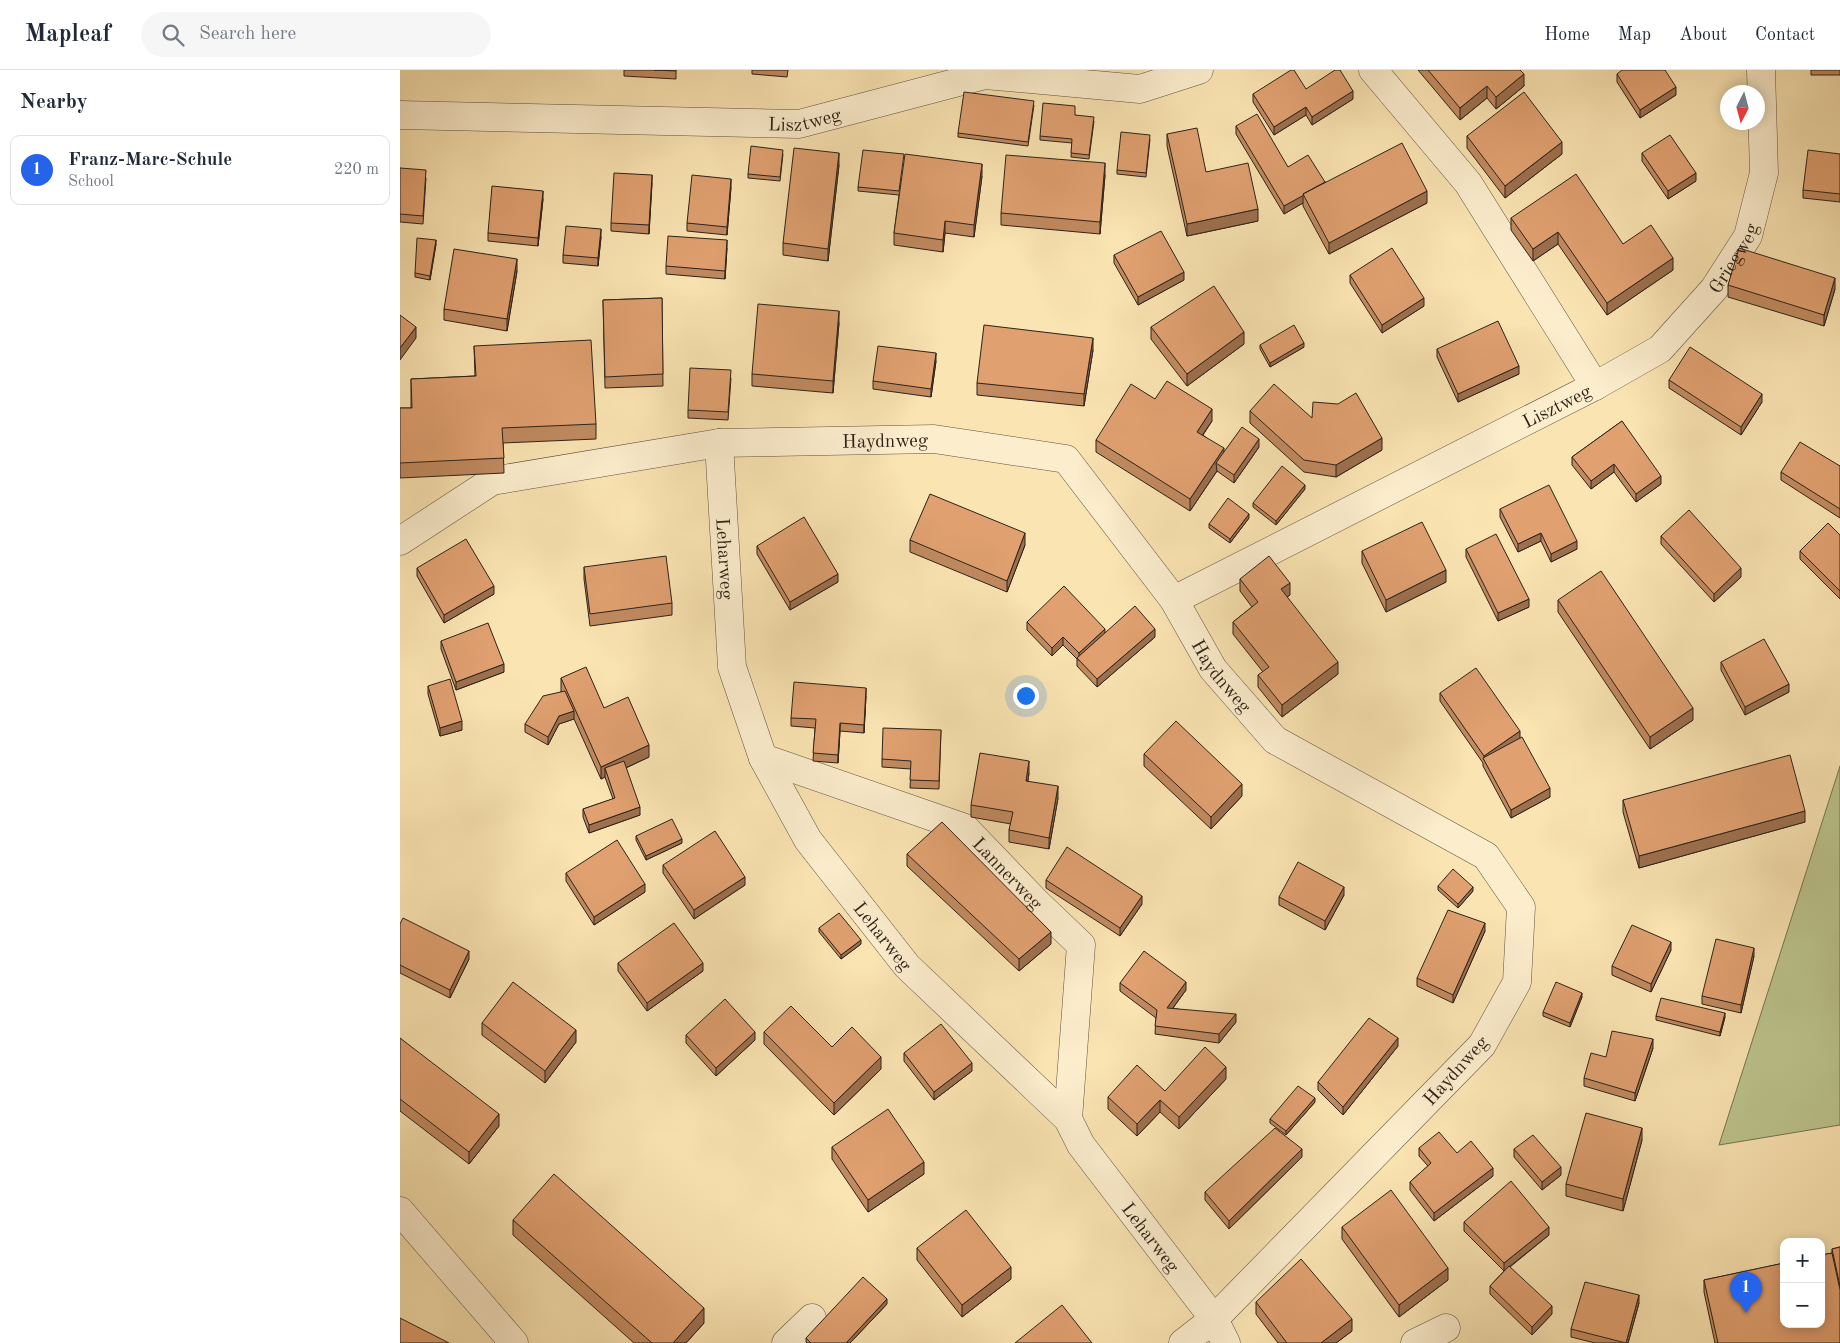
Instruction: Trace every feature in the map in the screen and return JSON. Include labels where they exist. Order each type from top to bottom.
[{"type":"street","name":"Lisztweg","points":[[400,115],[799,124],[985,75],[1140,89],[1199,70]]},
{"type":"street","name":"Lisztweg","points":[[1174,600],[1594,386],[1468,183],[1373,70]]},
{"type":"street","name":"Griegweg","points":[[1594,386],[1660,349],[1714,289],[1748,236],[1764,173],[1761,70]]},
{"type":"street","name":"Haydnweg","points":[[400,541],[492,481],[719,443],[934,439],[1066,459],[1174,600],[1213,669],[1275,740],[1486,856],[1520,907],[1518,982],[1482,1045],[1220,1331],[1183,1343]]},
{"type":"street","name":"Leharweg","points":[[719,443],[732,667],[762,758],[808,840],[907,966],[1068,1119],[1081,1145],[1220,1331]]},
{"type":"street","name":"Lannerweg","points":[[762,758],[965,828],[1037,903],[1081,945],[1068,1119]]},
{"type":"street","points":[[400,1211],[514,1343]]},
{"type":"street","points":[[786,1343],[812,1318]]},
{"type":"street","points":[[1415,1343],[1446,1328]]},
{"type":"green space","points":[[1840,766],[1840,1125],[1719,1145]]},
{"type":"building","points":[[1291,70],[1294,70],[1306,89],[1335,70],[1340,70],[1353,91],[1312,117],[1306,107],[1274,127],[1253,94]]},
{"type":"building","points":[[1428,70],[1520,70],[1524,74],[1496,97],[1487,86],[1460,108]]},
{"type":"building","points":[[1622,70],[1665,70],[1676,87],[1640,110],[1617,74]]},
{"type":"building","points":[[964,92],[1034,101],[1028,142],[958,133]]},
{"type":"building","points":[[1524,92],[1562,142],[1505,186],[1467,136]]},
{"type":"building","points":[[1043,103],[1075,106],[1075,115],[1094,117],[1089,155],[1071,153],[1072,139],[1040,136]]},
{"type":"building","points":[[1257,114],[1288,167],[1308,155],[1325,182],[1284,206],[1236,126]]},
{"type":"building","points":[[1197,128],[1206,172],[1248,163],[1258,209],[1187,224],[1167,134]]},
{"type":"building","points":[[1121,132],[1150,135],[1146,173],[1117,170]]},
{"type":"building","points":[[1670,135],[1696,173],[1668,191],[1642,153]]},
{"type":"building","points":[[1402,143],[1427,191],[1329,243],[1303,194]]},
{"type":"building","points":[[751,146],[783,150],[780,177],[748,174]]},
{"type":"building","points":[[794,148],[839,153],[828,249],[783,243]]},
{"type":"building","points":[[863,150],[904,154],[899,191],[858,187]]},
{"type":"building","points":[[1808,150],[1840,154],[1840,194],[1803,190]]},
{"type":"building","points":[[905,154],[982,164],[974,225],[945,221],[943,240],[894,233]]},
{"type":"building","points":[[1006,155],[1105,163],[1100,222],[1001,213]]},
{"type":"building","points":[[400,168],[426,170],[423,216],[400,214]]},
{"type":"building","points":[[614,173],[652,175],[649,225],[611,223]]},
{"type":"building","points":[[1576,174],[1623,244],[1651,225],[1673,258],[1607,303],[1558,232],[1533,249],[1511,218]]},
{"type":"building","points":[[692,175],[731,179],[727,227],[687,223]]},
{"type":"building","points":[[492,186],[543,191],[538,238],[488,233]]},
{"type":"building","points":[[566,226],[601,229],[598,258],[563,255]]},
{"type":"building","points":[[1161,231],[1184,272],[1138,297],[1114,255]]},
{"type":"building","points":[[668,236],[727,240],[725,271],[666,266]]},
{"type":"building","points":[[417,238],[436,240],[430,276],[415,273]]},
{"type":"building","points":[[1392,248],[1424,298],[1382,325],[1350,275]]},
{"type":"building","points":[[1739,248],[1835,278],[1824,315],[1728,285]]},
{"type":"building","points":[[454,249],[517,259],[507,319],[444,309]]},
{"type":"building","points":[[1214,286],[1244,332],[1187,374],[1151,327]]},
{"type":"building","points":[[662,298],[663,374],[605,377],[603,300]]},
{"type":"building","points":[[758,304],[839,311],[833,381],[752,374]]},
{"type":"building","points":[[400,315],[416,327],[400,348]]},
{"type":"building","points":[[1498,321],[1519,366],[1458,394],[1437,349]]},
{"type":"building","points":[[984,325],[1093,338],[1084,394],[977,383]]},
{"type":"building","points":[[1294,325],[1304,343],[1270,363],[1260,345]]},
{"type":"building","points":[[591,340],[596,424],[502,428],[504,458],[400,463],[400,408],[412,408],[411,379],[476,376],[474,346]]},
{"type":"building","points":[[878,346],[936,353],[931,389],[873,381]]},
{"type":"building","points":[[1690,347],[1762,394],[1741,427],[1669,380]]},
{"type":"building","points":[[690,368],[731,370],[728,412],[688,410]]},
{"type":"building","points":[[1167,381],[1212,409],[1197,432],[1224,448],[1190,499],[1096,440],[1131,384],[1155,399]]},
{"type":"building","points":[[1274,384],[1312,418],[1313,402],[1338,404],[1356,393],[1382,438],[1336,465],[1304,460],[1250,411]]},
{"type":"building","points":[[1622,421],[1661,476],[1636,494],[1614,464],[1591,481],[1572,457]]},
{"type":"building","points":[[1242,427],[1259,439],[1234,475],[1216,463]]},
{"type":"building","points":[[1800,442],[1840,466],[1840,509],[1781,472]]},
{"type":"building","points":[[1282,466],[1305,485],[1276,521],[1253,503]]},
{"type":"building","points":[[1549,485],[1577,541],[1551,554],[1541,533],[1518,544],[1500,509]]},
{"type":"building","points":[[930,494],[1025,533],[1007,581],[910,540]]},
{"type":"building","points":[[1228,498],[1249,514],[1230,539],[1209,524]]},
{"type":"building","points":[[1689,510],[1741,568],[1714,594],[1661,536]]},
{"type":"building","points":[[804,517],[838,574],[790,602],[757,546]]},
{"type":"building","points":[[1422,522],[1446,570],[1386,600],[1362,551]]},
{"type":"building","points":[[1828,523],[1840,535],[1840,591],[1800,551]]},
{"type":"building","points":[[1496,534],[1529,599],[1498,613],[1466,549]]},
{"type":"building","points":[[466,539],[494,586],[444,615],[417,568]]},
{"type":"building","points":[[666,556],[672,603],[590,614],[584,567]]},
{"type":"building","points":[[1269,556],[1290,583],[1281,589],[1338,662],[1282,705],[1258,675],[1269,667],[1233,622],[1258,602],[1240,579]]},
{"type":"building","points":[[1601,571],[1693,708],[1650,737],[1558,600]]},
{"type":"building","points":[[1064,586],[1105,629],[1079,653],[1063,637],[1052,648],[1027,622]]},
{"type":"building","points":[[1135,606],[1155,629],[1097,679],[1077,658]]},
{"type":"building","points":[[488,623],[504,664],[456,682],[441,641]]},
{"type":"building","points":[[1764,639],[1789,684],[1745,707],[1721,662]]},
{"type":"building","points":[[586,667],[604,708],[628,697],[649,745],[601,767],[561,678]]},
{"type":"building","points":[[1476,668],[1520,731],[1484,756],[1440,693]]},
{"type":"building","points":[[450,679],[462,721],[440,728],[428,686]]},
{"type":"building","points":[[794,682],[866,688],[864,725],[840,723],[838,755],[813,753],[816,719],[791,718]]},
{"type":"building","points":[[565,691],[574,711],[559,716],[548,737],[525,724],[543,696]]},
{"type":"building","points":[[1176,721],[1242,784],[1211,817],[1144,754]]},
{"type":"building","points":[[883,728],[941,730],[939,781],[910,780],[911,761],[882,759]]},
{"type":"building","points":[[1522,737],[1550,788],[1511,810],[1483,758]]},
{"type":"building","points":[[980,753],[1029,761],[1026,781],[1058,786],[1049,838],[1009,830],[1013,812],[971,805]]},
{"type":"building","points":[[1790,755],[1805,811],[1639,856],[1623,800]]},
{"type":"building","points":[[624,761],[640,807],[589,825],[583,809],[615,798],[605,768]]},
{"type":"building","points":[[672,819],[682,839],[646,856],[636,836]]},
{"type":"building","points":[[942,822],[1051,932],[1019,959],[907,854]]},
{"type":"building","points":[[715,831],[745,877],[694,910],[663,865]]},
{"type":"building","points":[[617,840],[645,884],[594,917],[566,873]]},
{"type":"building","points":[[1067,847],[1142,896],[1120,928],[1046,880]]},
{"type":"building","points":[[1298,862],[1344,887],[1325,921],[1279,897]]},
{"type":"building","points":[[1453,869],[1473,887],[1458,904],[1438,886]]},
{"type":"building","points":[[1448,910],[1485,923],[1453,995],[1417,978]]},
{"type":"building","points":[[839,913],[861,940],[841,955],[819,928]]},
{"type":"building","points":[[403,918],[469,951],[450,990],[400,965],[400,924]]},
{"type":"building","points":[[674,923],[703,963],[647,1003],[618,963]]},
{"type":"building","points":[[1632,925],[1671,942],[1651,984],[1612,966]]},
{"type":"building","points":[[1716,939],[1754,948],[1741,1005],[1702,996]]},
{"type":"building","points":[[1144,951],[1186,982],[1167,1008],[1236,1014],[1219,1034],[1155,1026],[1157,1010],[1120,983]]},
{"type":"building","points":[[513,982],[576,1030],[545,1071],[482,1023]]},
{"type":"building","points":[[1556,982],[1582,993],[1570,1023],[1543,1012]]},
{"type":"building","points":[[1661,998],[1725,1013],[1720,1032],[1656,1016]]},
{"type":"building","points":[[725,999],[755,1032],[716,1068],[686,1035]]},
{"type":"building","points":[[791,1006],[832,1047],[852,1027],[881,1057],[834,1103],[764,1032]]},
{"type":"building","points":[[1369,1018],[1398,1038],[1343,1107],[1318,1082]]},
{"type":"building","points":[[941,1024],[972,1063],[934,1092],[904,1053]]},
{"type":"building","points":[[1612,1031],[1653,1039],[1635,1093],[1584,1078],[1591,1053],[1606,1057]]},
{"type":"building","points":[[400,1038],[499,1114],[469,1152],[400,1099]]},
{"type":"building","points":[[1205,1047],[1226,1067],[1179,1117],[1160,1100],[1137,1124],[1108,1097],[1137,1065],[1165,1091]]},
{"type":"building","points":[[1298,1086],[1315,1098],[1286,1131],[1270,1119]]},
{"type":"building","points":[[888,1109],[924,1162],[868,1200],[832,1147]]},
{"type":"building","points":[[1586,1113],[1642,1128],[1623,1199],[1566,1184]]},
{"type":"building","points":[[1275,1128],[1302,1149],[1229,1221],[1205,1192]]},
{"type":"building","points":[[1439,1132],[1457,1153],[1471,1141],[1493,1168],[1434,1213],[1410,1182],[1431,1163],[1419,1148]]},
{"type":"building","points":[[1533,1135],[1561,1167],[1542,1182],[1514,1149]]},
{"type":"building","points":[[554,1174],[704,1308],[673,1343],[652,1343],[513,1220]]},
{"type":"building","points":[[1511,1181],[1549,1227],[1504,1263],[1464,1222]]},
{"type":"building","points":[[1391,1190],[1448,1268],[1399,1305],[1342,1227]]},
{"type":"building","points":[[966,1210],[1011,1267],[962,1305],[917,1248]]},
{"type":"building","points":[[1840,1247],[1840,1286],[1832,1249]]},
{"type":"building","points":[[1832,1253],[1840,1290],[1840,1343],[1718,1343],[1704,1280],[1780,1264],[1780,1328],[1825,1328],[1825,1254]]},
{"type":"building","points":[[1301,1259],[1352,1319],[1321,1343],[1287,1343],[1256,1302]]},
{"type":"building","points":[[1509,1266],[1552,1306],[1532,1327],[1490,1286]]},
{"type":"building","points":[[863,1277],[887,1299],[846,1343],[811,1343],[806,1338]]},
{"type":"building","points":[[1585,1282],[1639,1295],[1626,1343],[1571,1329]]},
{"type":"building","points":[[1062,1305],[1092,1343],[1015,1343]]},
{"type":"building","points":[[400,1318],[449,1343],[400,1343]]},
{"type":"place","name":"Franz-Marc-Schule","points":[[1746,1313]]}]
